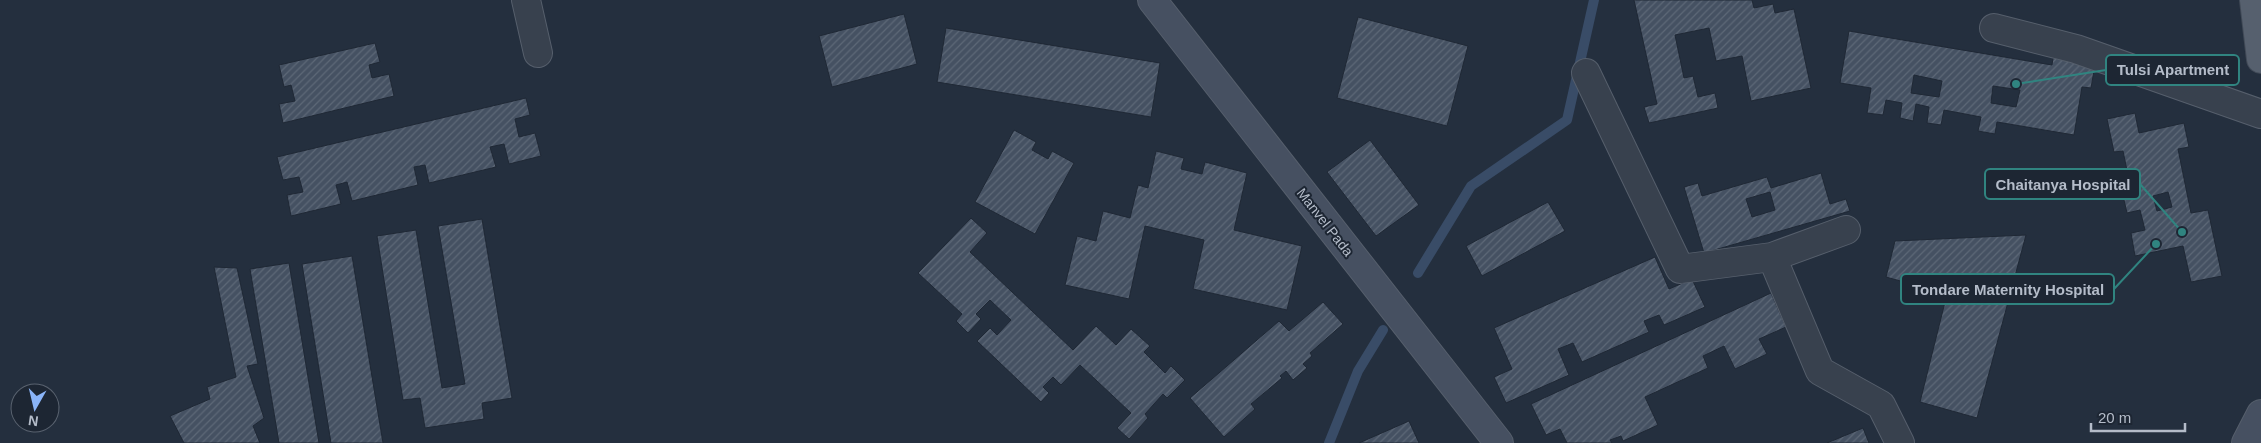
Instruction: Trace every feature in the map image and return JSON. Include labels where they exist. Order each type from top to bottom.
[{"type":"main road","name":"Manvel Pada","points":[[1152,0],[1499,443]]},
{"type":"main road","points":[[2254,0],[2261,60]]},
{"type":"main road","points":[[2246,443],[2261,414]]},
{"type":"street","points":[[526,0],[538,54]]},
{"type":"street","points":[[1994,28],[2076,49],[2261,114]]},
{"type":"street","points":[[1586,73],[1680,269],[1772,257],[1846,230]]},
{"type":"street","points":[[1772,257],[1820,371],[1881,405],[1900,443]]},
{"type":"building","points":[[1634,0],[1752,0],[1754,8],[1773,4],[1775,13],[1794,9],[1811,88],[1751,101],[1742,56],[1716,61],[1709,28],[1675,35],[1684,78],[1693,76],[1698,97],[1715,93],[1718,108],[1649,123],[1644,107],[1657,104]]},
{"type":"building","points":[[904,14],[917,64],[832,87],[819,36]]},
{"type":"building","points":[[1358,17],[1468,46],[1447,126],[1337,98]]},
{"type":"building","points":[[946,28],[1160,63],[1151,117],[937,82]]},
{"type":"building","points":[[1849,31],[2052,65],[2053,58],[2095,65],[2091,88],[2082,87],[2074,135],[1997,122],[1995,134],[1978,131],[1981,117],[1944,110],[1941,125],[1927,123],[1929,107],[1916,104],[1913,121],[1900,118],[1902,103],[1886,100],[1883,115],[1867,113],[1871,88],[1840,83]],"holes":[[[1914,75],[1942,81],[1939,97],[1911,93]],[[1993,86],[2020,90],[2016,107],[1991,103]]]},
{"type":"building","points":[[375,43],[380,62],[369,65],[372,78],[389,74],[394,96],[283,123],[279,104],[295,101],[291,85],[284,87],[279,65]]},
{"type":"building","points":[[526,98],[530,115],[515,119],[519,137],[535,133],[541,156],[509,164],[504,144],[490,147],[496,167],[429,183],[425,165],[414,167],[418,185],[352,201],[347,182],[336,185],[341,204],[291,216],[287,195],[303,192],[299,177],[283,180],[277,157]]},
{"type":"building","points":[[2135,113],[2139,133],[2184,123],[2189,147],[2178,149],[2191,213],[2208,210],[2222,276],[2191,282],[2183,246],[2135,256],[2131,233],[2145,230],[2140,210],[2127,213],[2121,187],[2130,185],[2123,151],[2114,152],[2107,119]],"holes":[[[2168,192],[2172,207],[2157,211],[2153,196]]]},
{"type":"building","points":[[1014,130],[1036,142],[1032,150],[1048,159],[1052,151],[1074,163],[1035,234],[975,202]]},
{"type":"building","points":[[1370,140],[1419,205],[1376,236],[1327,172]]},
{"type":"building","points":[[1156,151],[1184,158],[1181,169],[1202,174],[1205,162],[1247,173],[1234,230],[1302,246],[1287,310],[1193,289],[1204,240],[1145,226],[1129,299],[1065,285],[1077,236],[1096,241],[1103,211],[1130,218],[1138,185],[1148,188]]},
{"type":"building","points":[[1821,173],[1830,204],[1846,199],[1850,211],[1704,253],[1684,187],[1698,183],[1702,196],[1767,177],[1771,188]],"holes":[[[1770,192],[1775,210],[1752,217],[1746,199]]]},
{"type":"building","points":[[1548,202],[1565,231],[1482,276],[1466,246]]},
{"type":"building","points":[[971,218],[987,233],[970,252],[1073,350],[1096,326],[1116,345],[1131,329],[1150,346],[1144,352],[1165,373],[1171,366],[1185,380],[1167,398],[1163,394],[1145,414],[1148,418],[1129,439],[1117,428],[1131,413],[1080,365],[1061,385],[1053,377],[1043,387],[1049,393],[1041,402],[977,341],[990,328],[997,335],[1011,320],[990,300],[976,314],[981,319],[968,333],[956,321],[962,314],[918,273]]},
{"type":"building","points":[[482,219],[512,398],[482,403],[484,419],[425,428],[420,398],[403,400],[377,236],[416,230],[442,388],[465,384],[438,226]]},
{"type":"building","points":[[2026,235],[1977,418],[1920,402],[1947,294],[1886,277],[1895,241]]},
{"type":"building","points":[[352,256],[383,443],[331,443],[302,264]]},
{"type":"building","points":[[1655,257],[1669,289],[1692,279],[1705,307],[1664,325],[1659,315],[1644,321],[1649,332],[1582,362],[1573,343],[1558,349],[1569,375],[1506,403],[1494,377],[1512,369],[1494,328]]},
{"type":"building","points":[[289,263],[319,443],[279,443],[250,269]]},
{"type":"building","points":[[214,267],[237,268],[258,364],[247,366],[264,418],[253,426],[260,443],[184,443],[170,416],[210,399],[207,387],[236,377]]},
{"type":"building","points":[[1771,293],[1786,327],[1759,339],[1767,354],[1735,369],[1724,346],[1703,356],[1708,368],[1645,397],[1658,425],[1623,441],[1621,436],[1610,440],[1612,443],[1567,443],[1560,429],[1546,435],[1531,404]]},
{"type":"building","points":[[1323,302],[1343,324],[1310,353],[1312,356],[1303,364],[1307,368],[1293,380],[1286,371],[1280,376],[1282,378],[1251,404],[1255,409],[1224,437],[1190,398],[1279,321],[1289,331]]},
{"type":"building","points":[[1409,421],[1419,443],[1359,443]]},
{"type":"building","points":[[1863,428],[1869,443],[1827,443]]},
{"type":"waterway","points":[[1418,273],[1471,186],[1567,120],[1594,0]]},
{"type":"waterway","points":[[1329,443],[1358,371],[1383,330]]},
{"type":"place","name":"Tulsi Apartment","points":[[2016,84]]},
{"type":"place","name":"Chaitanya Hospital","points":[[2182,232]]},
{"type":"place","name":"Tondare Maternity Hospital","points":[[2156,244]]}]
